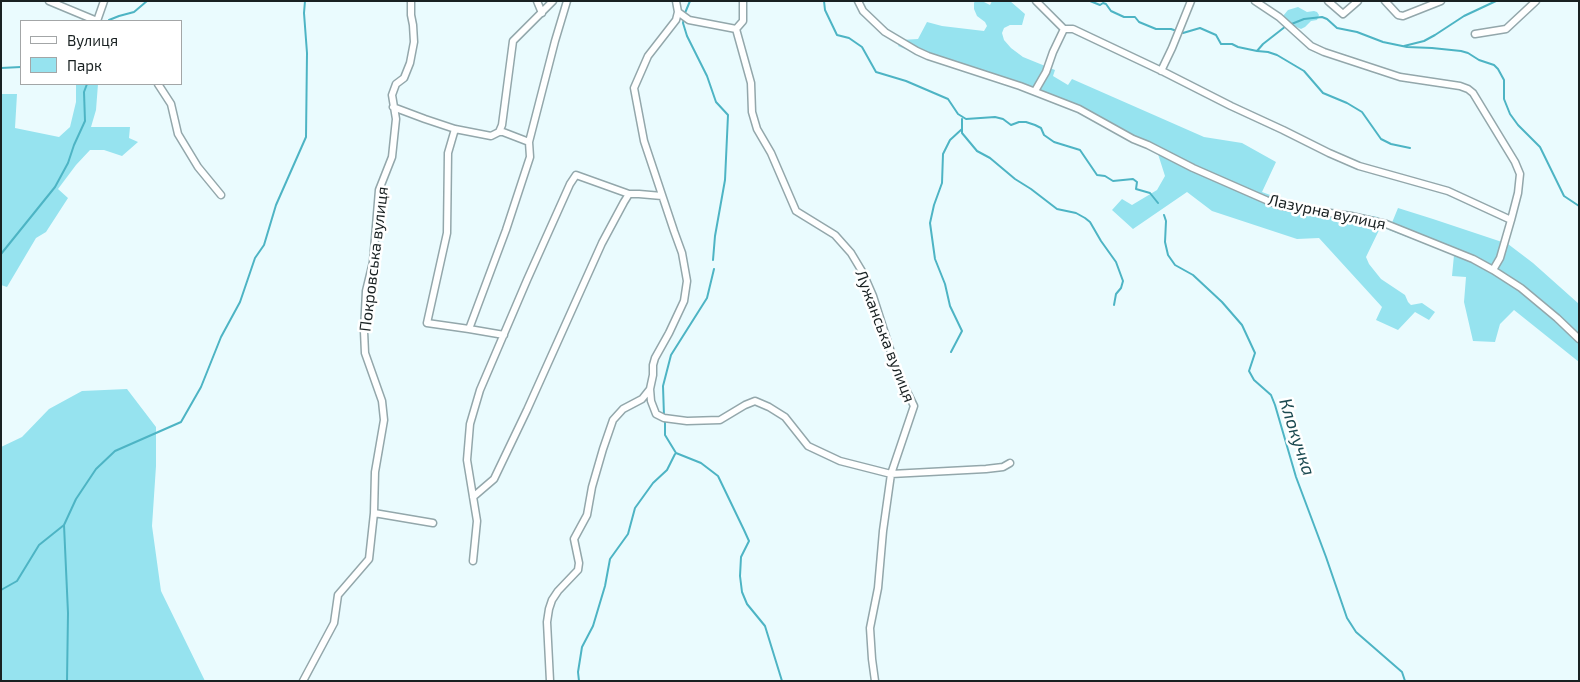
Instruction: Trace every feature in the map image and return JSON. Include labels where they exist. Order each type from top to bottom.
[{"type":"street","points":[[49,1],[95,20]]},
{"type":"street","points":[[97,20],[104,1]]},
{"type":"street","name":"Покровська вулиця","points":[[303,681],[334,623],[338,595],[370,559],[375,472],[384,420],[382,401],[365,353],[366,291],[373,262],[379,190],[392,157],[396,119],[392,95],[396,84],[404,78],[410,63],[414,42],[411,1]]},
{"type":"street","points":[[537,1],[542,13]]},
{"type":"street","points":[[499,132],[502,125],[513,41],[553,1]]},
{"type":"street","points":[[469,328],[506,230],[530,157],[529,142],[567,1]]},
{"type":"street","points":[[676,1],[680,14],[689,20],[736,29],[743,21],[743,1]]},
{"type":"street","name":"Лазурна вулиця","points":[[858,1],[863,11],[885,32],[911,49],[1035,91],[1079,109],[1128,137],[1266,200],[1282,206],[1351,216],[1390,225],[1466,256],[1513,282],[1579,338]]},
{"type":"street","points":[[1036,1],[1064,29]]},
{"type":"street","points":[[1161,71],[1190,1]]},
{"type":"street","points":[[1255,1],[1283,21],[1311,46],[1332,55],[1400,78],[1460,86],[1471,91],[1519,170],[1520,177],[1511,220],[1500,258],[1494,270]]},
{"type":"street","points":[[1328,1],[1343,14],[1358,1]]},
{"type":"street","points":[[1385,1],[1398,15],[1403,16],[1441,1]]},
{"type":"street","points":[[1475,34],[1506,29],[1536,1]]},
{"type":"street","points":[[680,14],[648,56],[634,88],[644,141],[682,252],[687,281],[684,301],[653,365],[650,389],[651,401],[656,414],[664,418],[687,421],[720,420],[755,401],[785,417],[800,437],[813,449],[840,461],[891,474],[986,469],[1003,467],[1010,464]]},
{"type":"street","points":[[1064,29],[1069,28],[1081,32],[1110,48],[1359,166],[1448,191],[1511,220]]},
{"type":"street","name":"Лужанська вулиця","points":[[736,29],[751,83],[752,112],[757,129],[771,153],[796,211],[835,235],[851,253],[863,273],[876,304],[897,371],[914,406],[891,474],[878,588],[870,628],[875,681]]},
{"type":"street","points":[[1035,91],[1046,72],[1064,29]]},
{"type":"street","points":[[159,85],[171,104],[178,134],[198,167],[220,195]]},
{"type":"street","points":[[393,107],[455,129],[491,136],[504,132],[529,142]]},
{"type":"street","points":[[455,129],[448,152],[447,234],[427,323],[469,328],[504,335]]},
{"type":"street","points":[[473,561],[477,521],[467,460],[470,424],[480,390],[570,184],[576,175],[629,194],[662,196]]},
{"type":"street","points":[[473,497],[494,479],[602,244],[629,194]]},
{"type":"street","points":[[550,681],[547,622],[549,609],[558,591],[578,570],[579,563],[574,539],[587,515],[592,487],[603,449],[613,420],[623,409],[642,399],[650,389]]},
{"type":"street","points":[[374,513],[433,523]]},
{"type":"green space","points":[[975,1],[982,1],[990,5],[992,1],[1010,1],[1025,14],[1022,25],[1010,25],[1004,28],[1002,33],[1004,40],[1023,57],[1055,70],[1053,76],[1068,85],[1072,79],[1204,137],[1242,143],[1276,162],[1262,192],[1289,202],[1378,217],[1382,224],[1366,257],[1369,264],[1381,279],[1405,295],[1411,305],[1422,303],[1435,312],[1429,320],[1415,312],[1398,330],[1376,320],[1382,307],[1319,238],[1297,239],[1212,211],[1187,192],[1133,229],[1112,210],[1122,199],[1132,205],[1157,190],[1165,176],[1158,154],[1062,103],[934,61],[898,46],[901,40],[918,39],[927,22],[942,26],[984,31],[987,26],[977,16],[974,9]]},
{"type":"green space","points":[[1298,7],[1307,12],[1317,12],[1319,15],[1317,20],[1311,21],[1301,29],[1292,25],[1283,16],[1288,10]]},
{"type":"green space","points":[[76,85],[98,85],[96,110],[91,127],[130,127],[129,138],[138,142],[122,156],[104,150],[90,150],[58,189],[68,198],[46,232],[36,238],[7,287],[1,285],[1,94],[17,94],[15,128],[59,137],[70,127],[76,102]]},
{"type":"green space","points":[[1398,208],[1508,244],[1533,263],[1579,304],[1579,362],[1514,310],[1500,324],[1495,342],[1473,341],[1464,302],[1466,277],[1452,276],[1454,255],[1389,230]]},
{"type":"green space","points":[[127,389],[156,427],[156,466],[152,526],[161,591],[205,681],[1,681],[1,447],[22,437],[49,409],[82,391]]},
{"type":"waterway","points":[[109,20],[134,12],[147,1]]},
{"type":"waterway","points":[[67,681],[68,613],[64,525],[76,499],[96,469],[115,451],[181,422],[201,387],[221,337],[240,302],[255,258],[264,245],[276,205],[306,137],[307,53],[305,1]]},
{"type":"waterway","points":[[690,1],[683,23],[687,36],[707,76],[716,102],[728,115],[725,180],[715,236],[713,260]]},
{"type":"waterway","name":"Клокучка","points":[[824,1],[825,10],[837,35],[849,38],[862,47],[876,72],[906,81],[948,99],[958,114],[966,119],[995,117],[1003,119],[1011,125],[1019,122],[1035,125],[1041,128],[1044,135],[1054,142],[1080,150],[1097,175],[1105,176],[1113,181],[1133,179],[1137,182],[1136,189],[1150,193],[1158,203]]},
{"type":"waterway","points":[[1090,1],[1100,5],[1106,4],[1111,11],[1124,17],[1135,17],[1139,22],[1156,29],[1171,29],[1183,33],[1200,28],[1216,35],[1221,44],[1232,44],[1257,51],[1286,26]]},
{"type":"waterway","points":[[1404,46],[1424,41],[1464,16],[1496,1]]},
{"type":"waterway","points":[[1289,25],[1304,19],[1322,17],[1337,28],[1357,32],[1383,42],[1407,47],[1461,51],[1494,65],[1504,80],[1504,99],[1510,114],[1540,147],[1564,196],[1579,206]]},
{"type":"waterway","points":[[1257,51],[1277,55],[1304,71],[1323,93],[1347,103],[1362,112],[1381,139],[1391,144],[1410,148]]},
{"type":"waterway","points":[[1,68],[20,67]]},
{"type":"waterway","points":[[1,254],[55,187],[68,163],[85,121],[84,92],[87,85]]},
{"type":"waterway","points":[[951,352],[962,331],[950,306],[945,284],[935,259],[930,223],[942,183],[943,154],[950,140],[962,129],[962,119]]},
{"type":"waterway","points":[[962,129],[962,133],[977,151],[990,158],[1015,179],[1057,209],[1076,213],[1090,222],[1116,262],[1123,281],[1121,288],[1116,294],[1114,305]]},
{"type":"waterway","name":"Клокучка","points":[[1164,215],[1166,221],[1165,242],[1168,255],[1175,265],[1193,275],[1222,302],[1242,325],[1255,353],[1249,371],[1254,380],[1271,395],[1275,405],[1296,477],[1347,618],[1356,632],[1402,672],[1405,681]]},
{"type":"waterway","points":[[664,416],[663,386],[671,355],[707,298],[714,269]]},
{"type":"waterway","points":[[665,421],[665,435],[676,453],[701,463],[718,476],[749,541],[741,557],[740,576],[742,592],[747,604],[765,626],[782,681]]},
{"type":"waterway","points":[[579,681],[578,672],[582,647],[593,626],[605,586],[610,559],[628,534],[635,508],[653,483],[667,470],[675,454]]},
{"type":"waterway","points":[[1,590],[17,581],[39,545],[64,525]]}]
